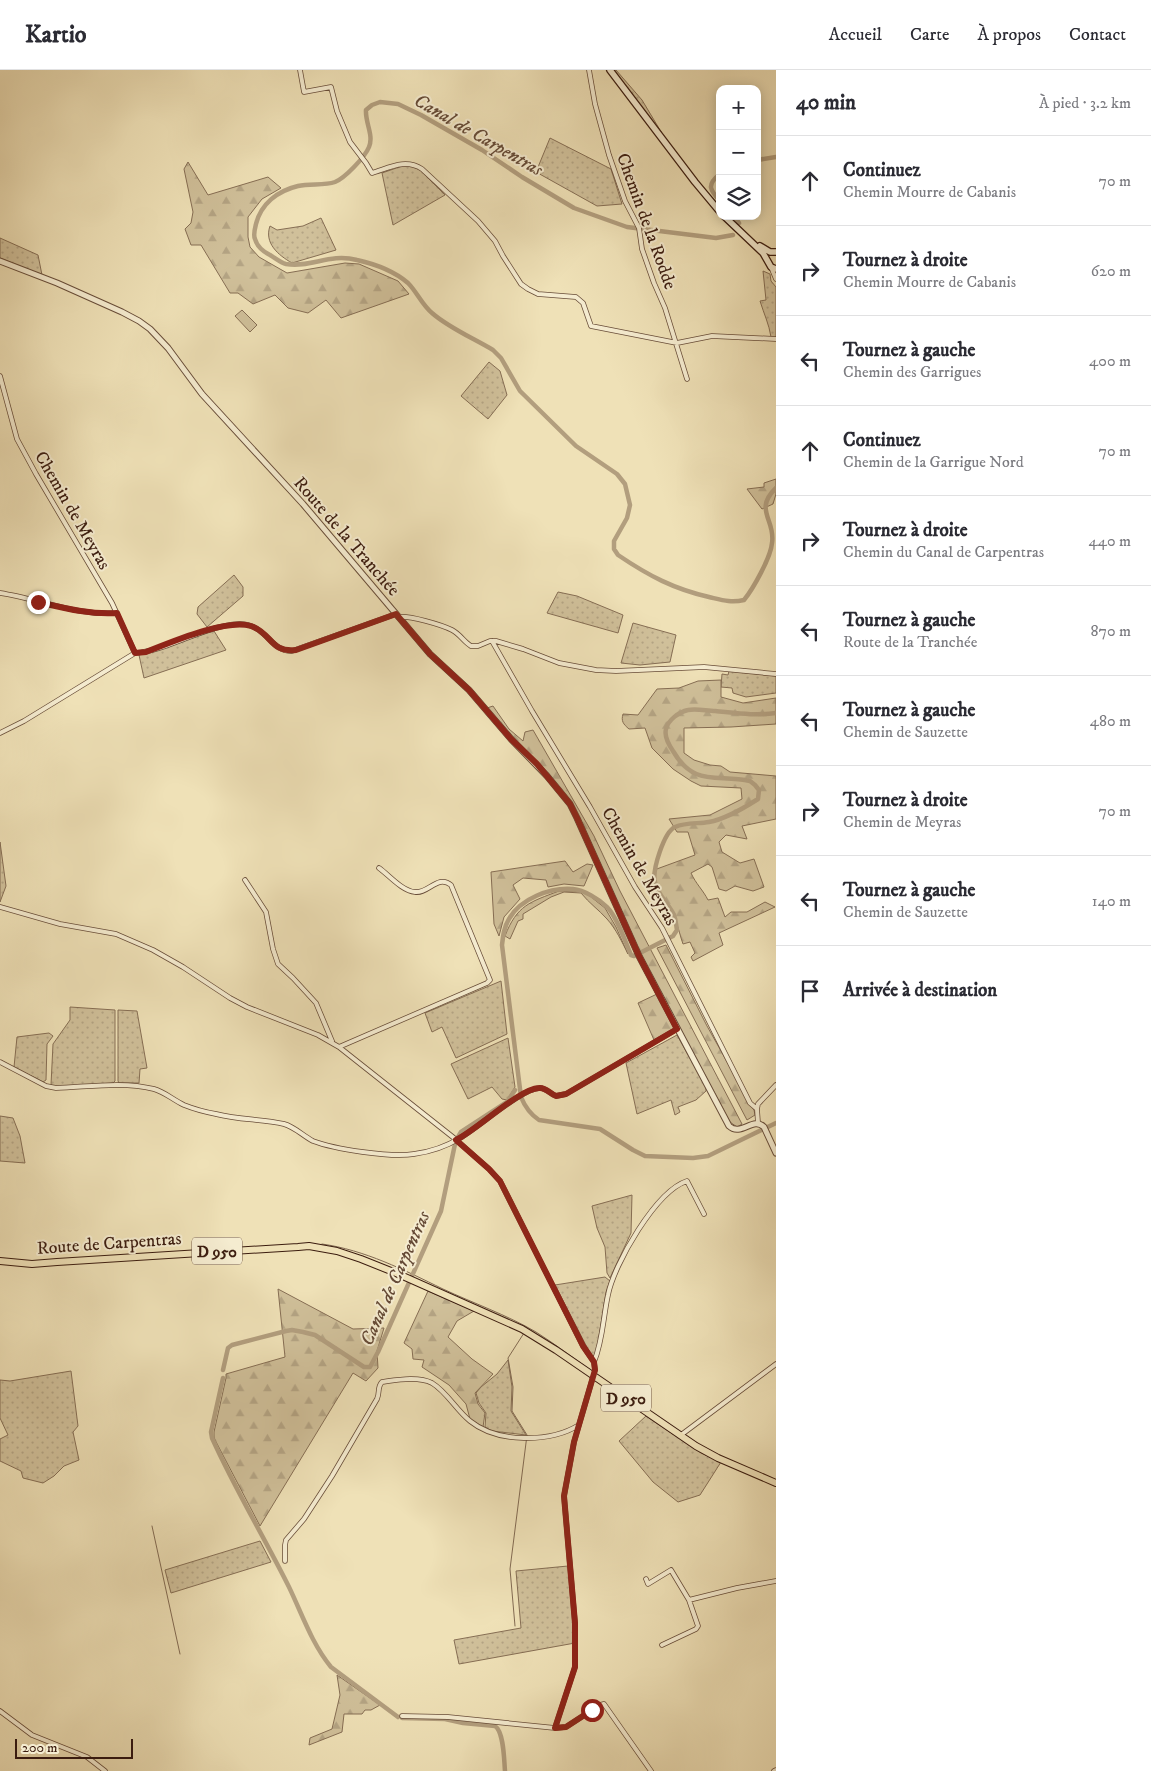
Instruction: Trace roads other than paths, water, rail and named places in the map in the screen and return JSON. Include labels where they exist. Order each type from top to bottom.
[{"type":"main road","points":[[610,70],[716,207]]},
{"type":"main road","points":[[729,220],[750,239],[774,268]]},
{"type":"main road","points":[[750,239],[775,252],[768,259]]},
{"type":"main road","name":"Route de Carpentras","points":[[0,1261],[32,1264],[309,1246],[337,1251],[361,1259],[478,1309],[539,1338],[594,1375]]},
{"type":"main road","name":"D 950","points":[[594,1375],[718,1458],[776,1483]]},
{"type":"street","points":[[300,70],[304,92],[331,87],[337,111],[350,142],[372,173],[403,163],[415,164],[478,222],[495,241],[516,278],[528,289],[538,294],[576,297],[582,303],[590,323],[596,328],[677,343],[712,336],[776,339]]},
{"type":"street","name":"Chemin de la Rodde","points":[[588,70],[609,155],[625,201],[640,230],[642,250],[677,343],[687,379]]},
{"type":"street","name":"Route de la Tranchée","points":[[0,261],[57,283],[122,312],[150,329],[168,348],[202,394],[303,504],[430,654],[469,690],[511,739],[537,764],[570,804],[638,954],[729,1126],[735,1130],[758,1123]]},
{"type":"street","points":[[774,268],[776,279]]},
{"type":"street","name":"Chemin de Meyras","points":[[0,376],[17,440],[117,613],[135,653]]},
{"type":"street","points":[[0,593],[77,610],[108,614],[117,613]]},
{"type":"street","points":[[0,733],[24,721],[135,653],[146,652],[214,629],[239,624],[248,625],[263,632],[276,646],[284,651],[296,650],[397,615],[447,628],[458,634],[470,646],[478,646],[492,641],[523,649],[559,664],[596,670],[616,672],[704,667],[776,674]]},
{"type":"street","name":"Chemin de Meyras","points":[[492,641],[532,711],[561,756],[635,887],[654,915],[750,1103],[756,1109]]},
{"type":"street","points":[[339,1047],[461,995],[488,983],[490,980],[451,885],[444,881],[422,891],[412,892],[398,884],[379,868]]},
{"type":"street","points":[[245,880],[266,912],[272,949],[278,964],[316,1003],[332,1041]]},
{"type":"street","points":[[0,906],[60,924],[116,934],[153,950],[183,966],[230,998],[247,1007],[332,1041],[456,1140],[500,1181],[583,1346],[594,1362]]},
{"type":"street","points":[[0,1062],[46,1086],[56,1088],[116,1085],[151,1088],[197,1110],[230,1118],[267,1121],[290,1126],[306,1138],[333,1147],[412,1155],[456,1140],[522,1094],[541,1088],[556,1096],[566,1094],[678,1030]]},
{"type":"street","points":[[776,1085],[756,1109],[758,1123],[765,1129],[776,1153]]},
{"type":"street","points":[[554,1728],[575,1667],[576,1632],[564,1496],[574,1442],[594,1375],[594,1362],[599,1351],[608,1293],[627,1247],[652,1211],[670,1192],[686,1181],[704,1214]]},
{"type":"street","points":[[681,1435],[776,1364]]},
{"type":"street","points":[[285,1561],[286,1540],[304,1519],[332,1476],[378,1399],[380,1394],[379,1387],[382,1382],[413,1379],[432,1383],[469,1421],[487,1432],[502,1436],[522,1438],[559,1434],[579,1425]]},
{"type":"street","points":[[646,1579],[648,1584],[671,1570],[689,1600],[698,1626],[696,1629],[662,1645]]},
{"type":"street","points":[[689,1600],[698,1596],[776,1581]]},
{"type":"street","points":[[402,1716],[448,1717],[554,1728],[566,1727],[604,1704],[651,1771]]},
{"type":"street","points":[[0,1711],[32,1735],[87,1757],[106,1771]]},
{"type":"waterway","name":"Canal de Carpentras","points":[[733,235],[716,238],[627,227],[574,208],[522,177],[482,150],[421,115],[398,104],[380,102],[366,110],[370,133],[369,147],[354,167],[335,182],[298,186],[283,191],[271,199],[262,210],[254,232],[257,244],[280,262],[286,264],[295,265],[347,258],[384,268],[408,283],[428,310],[453,328],[493,350],[501,358],[520,391],[576,446],[617,474],[625,484],[630,505],[627,518],[614,541],[614,549],[618,555],[662,581],[696,594],[731,601],[744,600],[761,573],[771,549],[772,535],[766,503],[776,488]]},
{"type":"waterway","name":"Canal de Carpentras","points":[[761,159],[776,157]]},
{"type":"waterway","name":"Canal de Carpentras","points":[[716,178],[711,184],[712,191],[716,196]]},
{"type":"waterway","name":"Canal de Carpentras","points":[[776,713],[753,714],[691,709],[678,715],[667,726],[666,735],[669,743],[681,762],[689,770],[707,777],[750,781],[759,790],[758,799],[735,813],[709,822],[679,825],[671,830],[667,836],[655,869],[655,882],[658,891],[675,917],[677,930],[673,936],[634,956],[631,955],[617,923],[607,907],[586,893],[573,889],[564,889],[546,892],[520,906],[507,922],[502,945],[521,1097],[528,1110],[539,1120],[600,1129],[645,1156],[693,1158],[708,1156],[776,1123]]},
{"type":"waterway","name":"Canal de Carpentras","points":[[458,1137],[461,1132],[507,1102],[515,1090]]},
{"type":"waterway","name":"Canal de Carpentras","points":[[223,1370],[228,1348],[232,1345],[292,1330],[315,1335],[364,1367],[370,1367],[441,1211],[455,1144]]},
{"type":"waterway","points":[[322,1244],[369,1256],[513,1320],[536,1332],[592,1371]]},
{"type":"waterway","points":[[515,1626],[510,1569],[527,1435],[512,1411],[513,1387],[508,1358],[524,1333]]},
{"type":"waterway","name":"Canal de Carpentras","points":[[223,1378],[211,1432],[212,1438],[289,1587],[313,1639],[331,1667],[398,1717]]},
{"type":"waterway","points":[[152,1526],[180,1654]]},
{"type":"waterway","name":"Canal de Carpentras","points":[[402,1718],[445,1719],[495,1726],[502,1740],[505,1771]]}]
